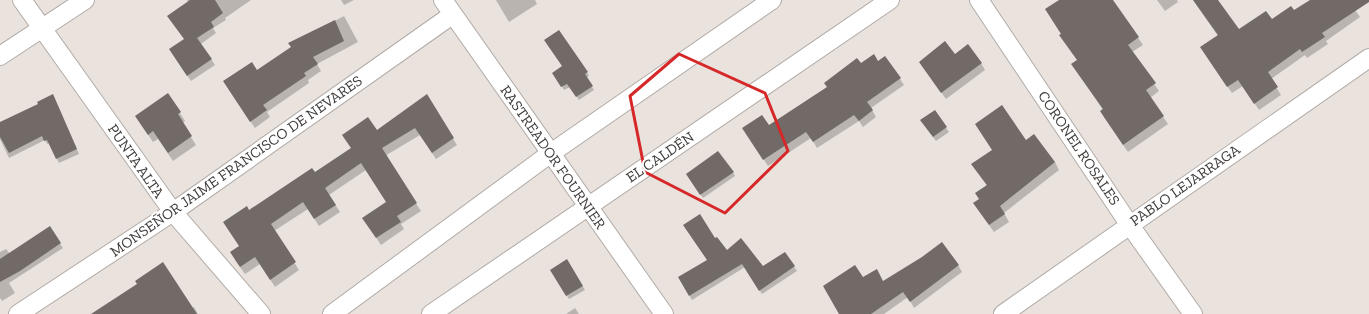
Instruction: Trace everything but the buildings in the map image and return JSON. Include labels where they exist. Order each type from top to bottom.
[{"type":"street","name":"PUNTA ALTA","points":[[22,0],[173,212],[261,314]]},
{"type":"street","points":[[0,56],[85,0]]},
{"type":"street","points":[[332,314],[550,153],[772,0]]},
{"type":"street","name":"EL CALDÉN","points":[[431,314],[890,0]]},
{"type":"street","name":"CORONEL ROSALES","points":[[979,0],[1129,224],[1193,314]]},
{"type":"street","name":"RASTREADOR FOURNIER","points":[[447,7],[664,314]]},
{"type":"street","name":"MONSEÑOR JAIME FRANCISCO DE NEVARES","points":[[18,314],[173,212],[447,7]]},
{"type":"street","name":"PABLO LEJARRAGA","points":[[1002,314],[1369,58]]},
{"type":"highlighted area","points":[[679,54],[765,93],[788,151],[725,213],[645,172],[630,96]]}]
